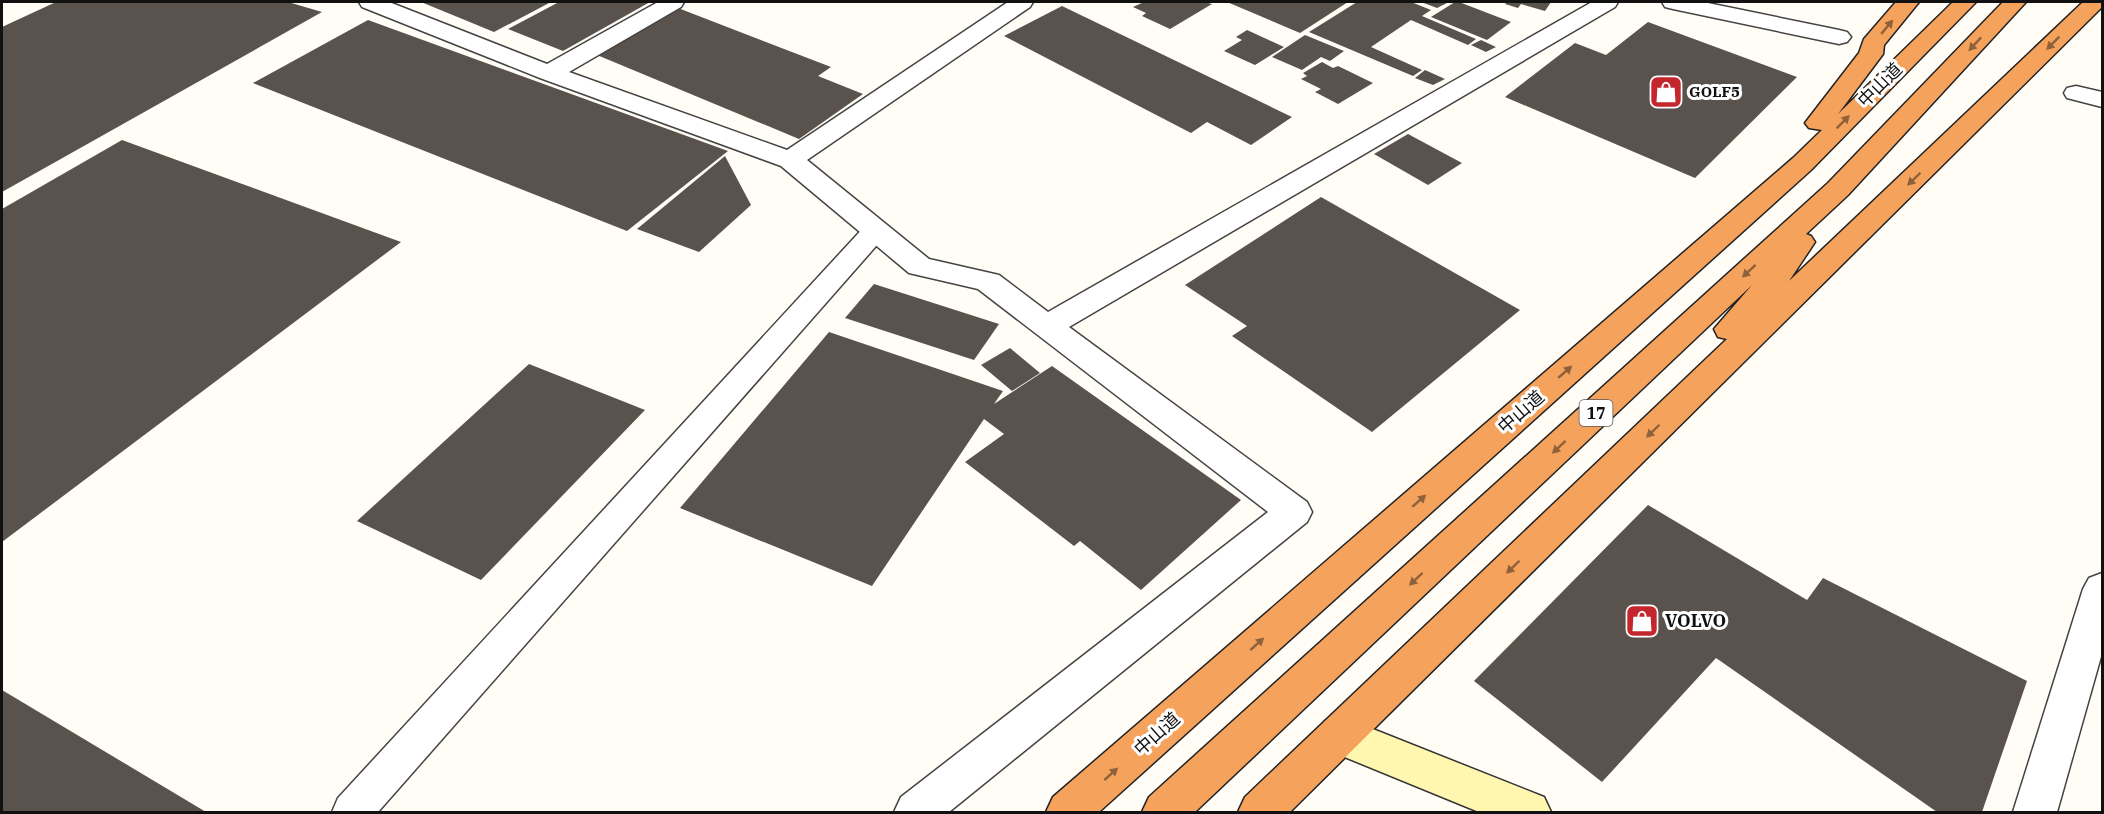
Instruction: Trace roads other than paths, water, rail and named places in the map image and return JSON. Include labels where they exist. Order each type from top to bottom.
[{"type":"highway","points":[[1802,164],[1815,126],[1871,54],[1872,44],[1908,2]]},
{"type":"highway","name":"中山道","points":[[1068,813],[1802,164],[1965,2]]},
{"type":"highway","name":"17","points":[[1164,813],[1838,189],[2015,2]]},
{"type":"highway","points":[[1260,813],[2095,2]]},
{"type":"highway","points":[[1686,399],[1694,368],[1773,281],[1838,189]]},
{"type":"street","points":[[370,2],[549,73],[790,160],[919,266],[988,282],[1294,512],[916,813]]},
{"type":"street","points":[[549,73],[673,2]]},
{"type":"street","points":[[790,160],[1022,2]]},
{"type":"street","points":[[1045,327],[1607,2]]},
{"type":"street","points":[[1673,2],[1839,37]]},
{"type":"street","points":[[2076,93],[2103,100]]},
{"type":"street","points":[[2035,813],[2103,589]]},
{"type":"street","points":[[1340,735],[1530,813]]},
{"type":"lane","points":[[352,813],[874,231]]},
{"type":"place","name":"GOLF5","points":[[1666,92]]},
{"type":"place","name":"VOLVO","points":[[1642,621]]}]
